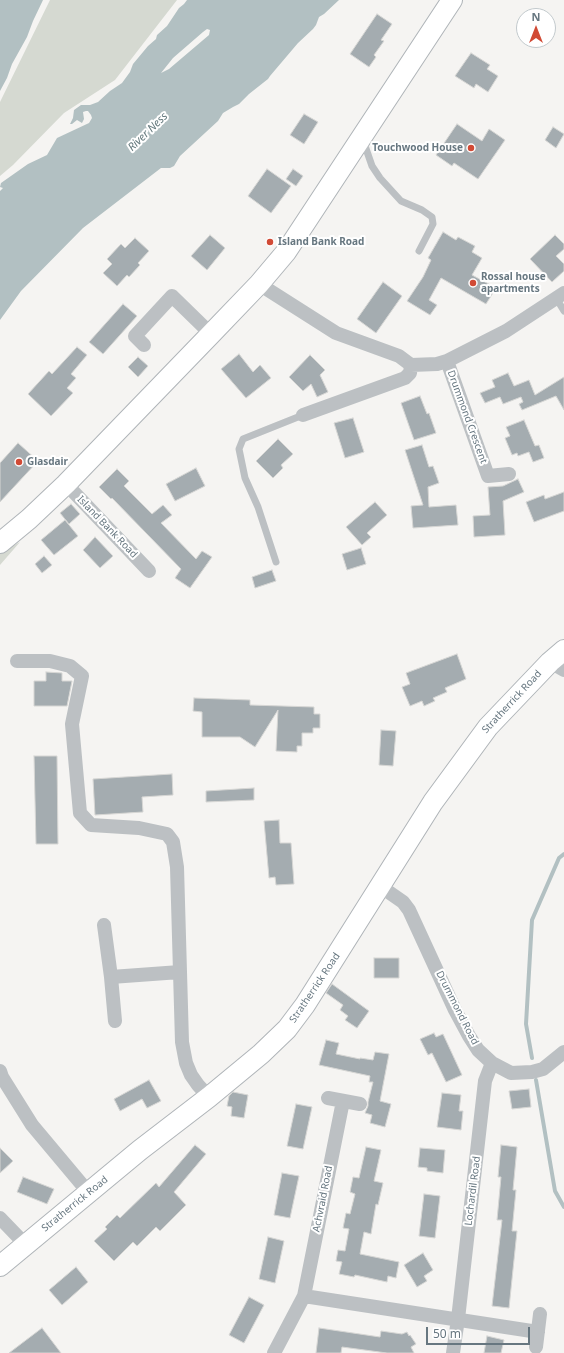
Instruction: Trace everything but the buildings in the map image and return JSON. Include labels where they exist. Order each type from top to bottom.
[{"type":"street","points":[[0,543],[29,519],[66,484],[259,284],[286,252],[452,0]]},
{"type":"street","points":[[259,284],[336,334],[399,356],[412,365],[410,373],[405,378],[303,415]]},
{"type":"street","points":[[144,345],[135,336],[172,296],[211,334]]},
{"type":"street","name":"Drummond Crescent","points":[[412,365],[437,364],[447,361],[506,331],[560,296]]},
{"type":"street","name":"Drummond Crescent","points":[[447,361],[488,476],[509,474]]},
{"type":"street","name":"Island Bank Road","points":[[66,484],[149,571]]},
{"type":"street","points":[[16,661],[50,661],[70,666],[82,676],[72,724],[80,813],[90,826],[139,828],[166,834],[173,842],[176,867],[182,1042],[186,1063],[191,1075],[209,1097]]},
{"type":"street","name":"Stratherrick Road","points":[[0,1266],[140,1150],[209,1097],[261,1054],[288,1029],[305,1005],[434,802],[488,727],[559,661]]},
{"type":"street","name":"Drummond Road","points":[[380,886],[403,902],[409,910],[455,1010],[469,1036],[478,1050],[492,1063],[511,1073],[532,1072],[542,1069],[564,1052]]},
{"type":"street","points":[[104,925],[115,1021]]},
{"type":"street","points":[[111,977],[180,972]]},
{"type":"street","name":"Lochardil Road","points":[[453,1353],[485,1081],[492,1063]]},
{"type":"street","points":[[0,1071],[2,1077],[32,1125],[89,1193]]},
{"type":"street","points":[[328,1098],[360,1104]]},
{"type":"street","name":"Achvraid Road","points":[[274,1353],[304,1296],[343,1101]]},
{"type":"street","points":[[0,1218],[25,1244]]},
{"type":"street","points":[[304,1296],[538,1332]]},
{"type":"street","points":[[536,1347],[540,1314]]},
{"type":"lane","points":[[362,138],[372,166],[380,178],[401,201],[422,210],[432,217],[433,224],[419,252]]},
{"type":"lane","points":[[560,296],[564,311]]},
{"type":"lane","points":[[276,562],[258,507],[245,478],[239,449],[243,439],[303,415]]},
{"type":"shaded area","points":[[50,0],[177,0],[115,80],[64,113],[13,165],[0,176],[0,102]]},
{"type":"shaded area","points":[[20,542],[0,565],[0,553]]},
{"type":"water","points":[[0,0],[43,0],[27,37],[12,64],[0,91]]},
{"type":"water","name":"River Ness","points":[[187,0],[339,0],[319,17],[313,29],[298,43],[268,79],[239,104],[223,113],[218,121],[180,156],[174,166],[170,168],[161,168],[83,228],[21,291],[0,320],[0,191],[3,188],[0,187],[1,183],[28,164],[47,155],[57,138],[89,123],[92,118],[88,111],[86,111],[83,112],[84,119],[82,123],[77,120],[70,124],[73,118],[74,110],[81,105],[90,105],[98,102],[122,83],[130,72],[133,64],[156,39],[157,35],[167,26],[179,8]],"holes":[[[207,29],[210,30],[209,35],[169,69],[161,73],[173,58],[203,32]]]},
{"type":"waterway","points":[[532,1058],[526,1024],[532,920],[559,858],[564,854]]},
{"type":"waterway","points":[[536,1080],[555,1191],[564,1207]]},
{"type":"place","name":"Touchwood House","points":[[471,148]]},
{"type":"place","name":"Island Bank Road","points":[[270,242]]},
{"type":"place","name":"Rossal house apartments","points":[[473,283]]},
{"type":"place","name":"Glasdair","points":[[19,462]]}]
